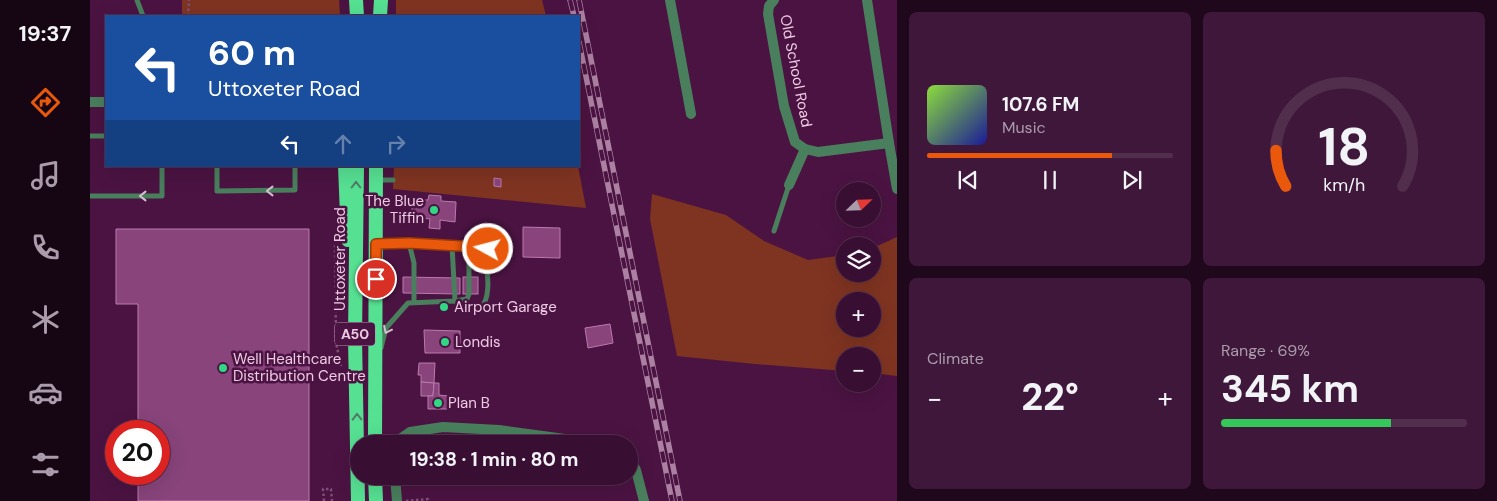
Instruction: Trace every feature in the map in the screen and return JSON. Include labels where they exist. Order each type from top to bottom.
[{"type":"highway","points":[[356,0],[357,15]]},
{"type":"highway","points":[[376,0],[378,15]]},
{"type":"highway","points":[[378,15],[380,0]]},
{"type":"highway","points":[[345,167],[346,214],[355,338]]},
{"type":"highway","name":"Uttoxeter Road","points":[[356,167],[355,338],[358,501]]},
{"type":"highway","name":"A50","points":[[375,435],[376,173]]},
{"type":"highway","points":[[376,485],[376,501]]},
{"type":"street","points":[[670,0],[691,114]]},
{"type":"street","name":"Old School Road","points":[[774,0],[769,6],[768,14],[784,106],[795,142],[805,149],[818,152],[889,143]]},
{"type":"street","points":[[867,0],[897,190]]},
{"type":"street","points":[[90,102],[105,102]]},
{"type":"street","points":[[789,185],[805,149]]},
{"type":"street","points":[[406,435],[410,432],[443,427],[499,430],[536,435]]},
{"type":"street","points":[[638,478],[644,501]]},
{"type":"street","points":[[396,485],[397,501]]},
{"type":"lane","points":[[137,0],[143,15]]},
{"type":"lane","points":[[90,136],[105,136]]},
{"type":"lane","points":[[90,196],[162,196],[162,167]]},
{"type":"lane","points":[[217,167],[217,191],[295,190],[294,167]]},
{"type":"lane","points":[[376,173],[393,180]]},
{"type":"lane","points":[[774,231],[789,185]]},
{"type":"lane","points":[[376,244],[409,243],[488,249]]},
{"type":"lane","points":[[409,243],[414,264],[414,302]]},
{"type":"lane","points":[[452,245],[455,301],[464,311],[473,311],[481,308],[485,301],[488,283],[486,267],[477,247]]},
{"type":"lane","points":[[374,367],[379,357],[386,328],[408,303],[467,299],[469,294],[469,247]]},
{"type":"path","points":[[188,15],[189,0]]},
{"type":"path","points":[[335,242],[336,343],[342,368]]},
{"type":"path","points":[[324,501],[323,489],[331,489],[332,501]]},
{"type":"path","points":[[402,501],[428,499],[428,501]]},
{"type":"shaded area","points":[[182,0],[339,0],[340,15],[182,15]]},
{"type":"shaded area","points":[[396,0],[542,0],[546,15],[396,15]]},
{"type":"shaded area","points":[[394,167],[578,167],[586,208],[393,189]]},
{"type":"shaded area","points":[[652,194],[726,215],[764,241],[808,260],[836,256],[836,282],[881,282],[881,244],[897,237],[897,376],[881,374],[881,347],[836,347],[836,370],[677,356],[650,219]]},
{"type":"building","points":[[494,178],[501,179],[501,187],[494,186]]},
{"type":"building","name":"The Blue Tiffin","points":[[429,195],[441,196],[441,201],[456,202],[455,222],[440,220],[440,229],[429,228],[430,219],[411,217],[413,199],[428,200]]},
{"type":"building","points":[[523,227],[560,228],[560,258],[523,257]]},
{"type":"building","name":"Well Healthcare Distribution Centre","points":[[116,229],[309,229],[309,501],[138,501],[138,485],[170,485],[170,420],[138,420],[138,304],[116,304]]},
{"type":"building","points":[[403,277],[460,278],[460,294],[403,293]]},
{"type":"building","points":[[463,277],[478,277],[478,294],[463,294]]},
{"type":"building","points":[[610,324],[613,343],[588,348],[585,328]]},
{"type":"building","points":[[424,330],[460,331],[460,353],[425,353]]},
{"type":"building","points":[[419,363],[435,363],[434,383],[421,382],[421,375],[418,375]]},
{"type":"building","points":[[421,382],[434,383],[433,396],[421,396]]},
{"type":"building","name":"Plan B","points":[[434,383],[439,383],[439,395],[448,396],[448,409],[428,409],[428,396],[433,396]]},
{"type":"railway","points":[[570,0],[574,15]]},
{"type":"railway","points":[[579,0],[680,501]]},
{"type":"railway","points":[[580,47],[672,501]]},
{"type":"place","name":"The Blue Tiffin","points":[[434,210]]},
{"type":"place","name":"Airport Garage","points":[[444,307]]},
{"type":"place","name":"Londis","points":[[445,342]]},
{"type":"place","name":"Well Healthcare Distribution Centre","points":[[223,368]]},
{"type":"place","name":"Plan B","points":[[438,403]]},
{"type":"route","points":[[376,279],[376,244],[409,243],[488,249]]}]
